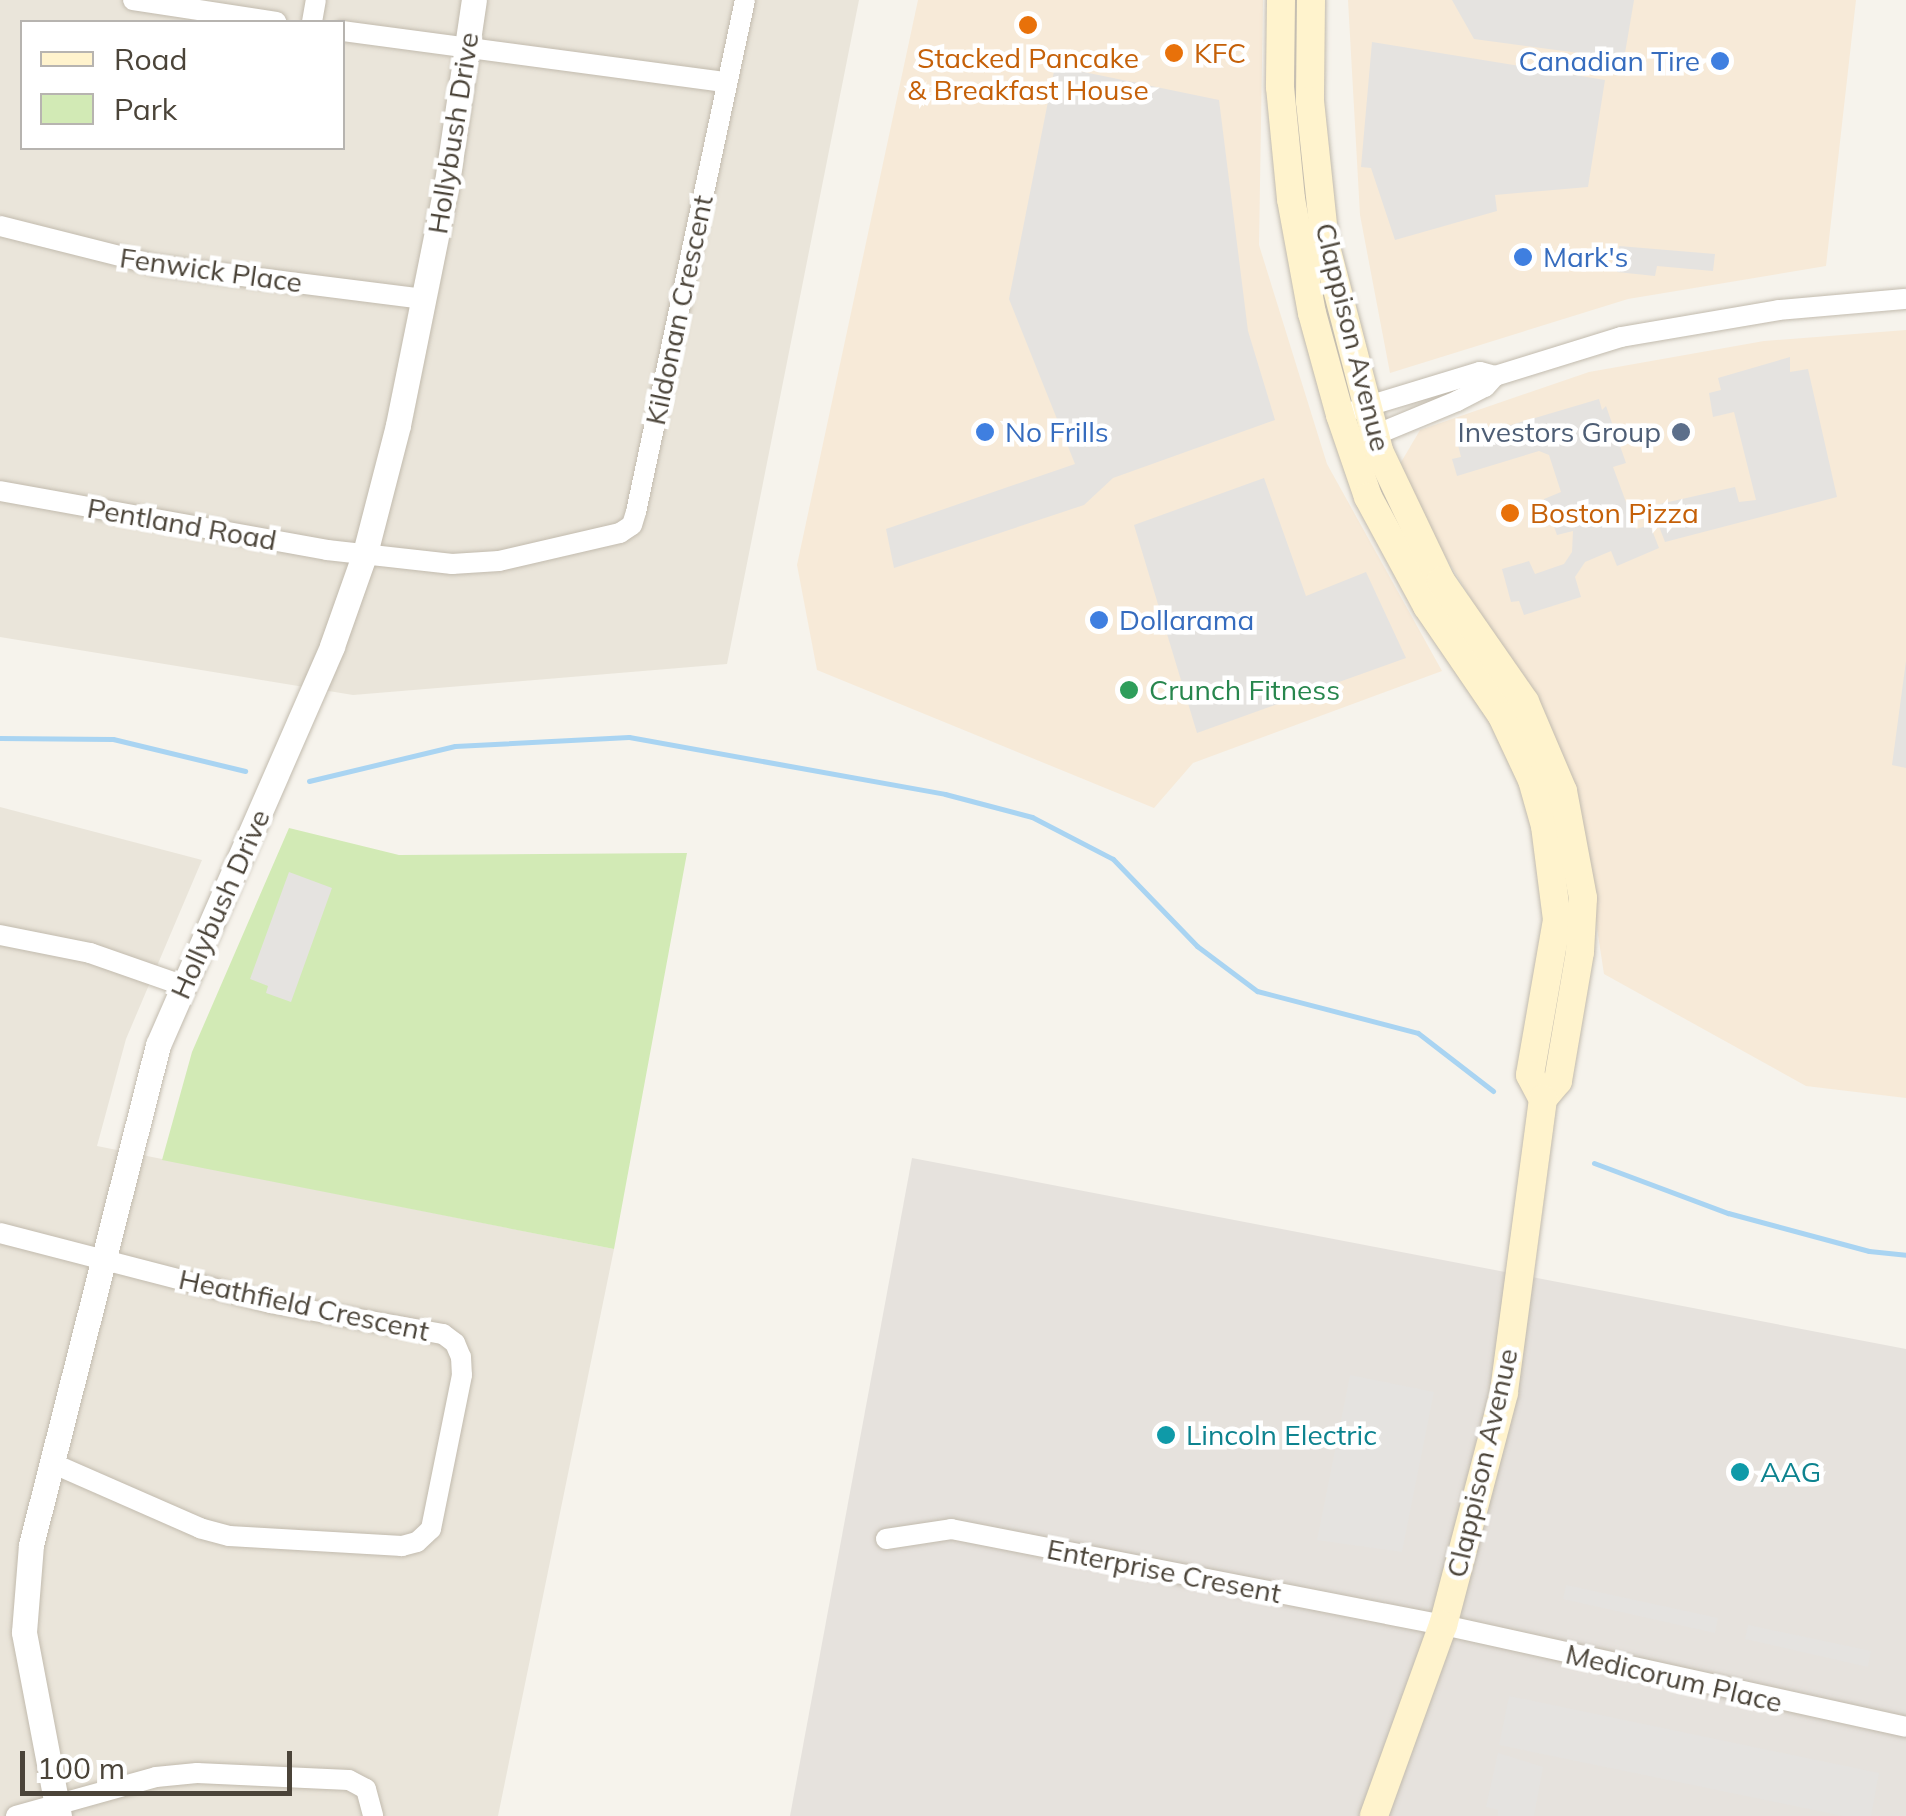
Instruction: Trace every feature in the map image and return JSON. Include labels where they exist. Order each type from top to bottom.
[{"type":"main road","name":"Clappison Avenue","points":[[1281,0],[1280,87],[1290,199],[1312,313],[1362,440],[1368,497],[1406,570],[1490,695],[1554,811],[1559,991],[1530,1075],[1543,1099],[1504,1393],[1442,1625],[1374,1816]]},
{"type":"main road","name":"Clappison Avenue","points":[[1311,0],[1314,170],[1353,411]]},
{"type":"street","points":[[133,0],[263,20]]},
{"type":"street","name":"Hollybush Drive","points":[[58,1810],[30,1680],[24,1605],[31,1545],[145,1086],[184,986],[295,733],[365,553],[424,299],[474,0]]},
{"type":"street","points":[[345,31],[726,82],[746,0]]},
{"type":"street","name":"Kildonan Crescent","points":[[365,553],[476,564],[604,537],[632,525],[726,82]]},
{"type":"street","name":"Fenwick Place","points":[[0,226],[155,266],[424,299]]},
{"type":"street","points":[[1362,440],[1456,401],[1485,387],[1495,376],[1621,338],[1808,307],[1906,299]]},
{"type":"street","points":[[1353,411],[1480,372],[1495,376]]},
{"type":"street","name":"Pentland Road","points":[[0,491],[365,553]]},
{"type":"street","points":[[0,935],[90,953],[184,986]]},
{"type":"street","points":[[0,1233],[104,1261]]},
{"type":"street","name":"Heathfield Crescent","points":[[54,1464],[200,1528],[229,1536],[402,1546],[418,1542],[431,1529],[462,1375],[455,1343],[443,1334],[270,1303],[104,1261]]},
{"type":"street","name":"Enterprise Cresent","points":[[886,1539],[951,1529],[1442,1625]]},
{"type":"street","name":"Medicorum Place","points":[[1442,1625],[1906,1727]]},
{"type":"street","points":[[16,1816],[58,1810],[156,1776],[197,1773],[349,1780],[366,1790],[373,1816]]},
{"type":"shaded area","points":[[0,0],[859,0],[727,664],[353,695],[0,637]]},
{"type":"shaded area","points":[[918,0],[1263,0],[1259,245],[1327,464],[1442,671],[1193,763],[1154,808],[817,670],[797,565]]},
{"type":"shaded area","points":[[1348,0],[1856,0],[1826,266],[1628,299],[1390,373],[1360,215]]},
{"type":"shaded area","points":[[1452,0],[1634,0],[1624,59],[1474,39]]},
{"type":"shaded area","points":[[1372,42],[1605,80],[1588,187],[1495,195],[1497,211],[1395,240],[1371,168],[1361,167]]},
{"type":"shaded area","points":[[1055,66],[1219,100],[1248,331],[1275,420],[1113,478],[1084,505],[894,568],[886,529],[1075,464],[1009,299]]},
{"type":"shaded area","points":[[1619,246],[1715,254],[1713,271],[1657,266],[1655,276],[1617,272]]},
{"type":"shaded area","points":[[1906,330],[1906,1098],[1806,1086],[1604,974],[1576,791],[1538,709],[1416,508],[1400,464],[1420,430],[1589,372],[1764,341]]},
{"type":"shaded area","points":[[1790,357],[1790,372],[1808,369],[1837,497],[1665,542],[1651,506],[1735,487],[1739,502],[1756,500],[1734,412],[1713,417],[1709,393],[1721,390],[1718,378]]},
{"type":"shaded area","points":[[1599,399],[1602,410],[1606,406],[1626,463],[1613,467],[1636,529],[1650,525],[1659,548],[1617,566],[1611,551],[1585,562],[1575,577],[1581,597],[1524,615],[1519,601],[1511,602],[1502,569],[1529,561],[1535,574],[1564,564],[1572,552],[1573,531],[1557,535],[1544,499],[1561,492],[1549,455],[1539,451],[1457,476],[1452,459],[1461,457],[1457,441]]},
{"type":"shaded area","points":[[1264,478],[1306,596],[1366,572],[1406,658],[1197,733],[1134,525]]},
{"type":"shaded area","points":[[1906,661],[1906,768],[1892,765]]},
{"type":"shaded area","points":[[0,807],[202,860],[126,1039],[97,1146],[614,1249],[498,1816],[0,1816]]},
{"type":"shaded area","points":[[289,872],[332,888],[291,1002],[266,993],[268,986],[250,979]]},
{"type":"shaded area","points":[[912,1158],[1906,1349],[1906,1816],[790,1816]]},
{"type":"shaded area","points":[[1350,1375],[1434,1392],[1402,1552],[1317,1540]]},
{"type":"shaded area","points":[[1566,1585],[1718,1618],[1715,1633],[1563,1599]]},
{"type":"shaded area","points":[[1748,1625],[1871,1651],[1868,1667],[1745,1639]]},
{"type":"shaded area","points":[[1509,1696],[1879,1773],[1871,1816],[1843,1816],[1499,1745]]},
{"type":"shaded area","points":[[1498,1753],[1543,1767],[1534,1816],[1498,1816],[1498,1810],[1486,1807]]},
{"type":"green space","points":[[289,828],[399,855],[687,853],[614,1249],[162,1160],[192,1052]]},
{"type":"waterway","points":[[309,781],[455,746],[629,737],[945,794],[1032,817],[1113,859],[1197,946],[1257,991],[1418,1033],[1493,1091]]},
{"type":"waterway","points":[[0,738],[113,739],[245,771]]},
{"type":"waterway","points":[[1594,1163],[1728,1213],[1869,1251],[1906,1255]]},
{"type":"place","name":"Stacked Pancake & Breakfast House","points":[[1028,25]]},
{"type":"place","name":"KFC","points":[[1174,53]]},
{"type":"place","name":"Canadian Tire","points":[[1720,61]]},
{"type":"place","name":"Mark's","points":[[1523,257]]},
{"type":"place","name":"No Frills","points":[[985,432]]},
{"type":"place","name":"Investors Group","points":[[1681,432]]},
{"type":"place","name":"Boston Pizza","points":[[1510,513]]},
{"type":"place","name":"Dollarama","points":[[1099,620]]},
{"type":"place","name":"Crunch Fitness","points":[[1129,690]]},
{"type":"place","name":"Lincoln Electric","points":[[1166,1435]]},
{"type":"place","name":"AAG","points":[[1740,1472]]}]
